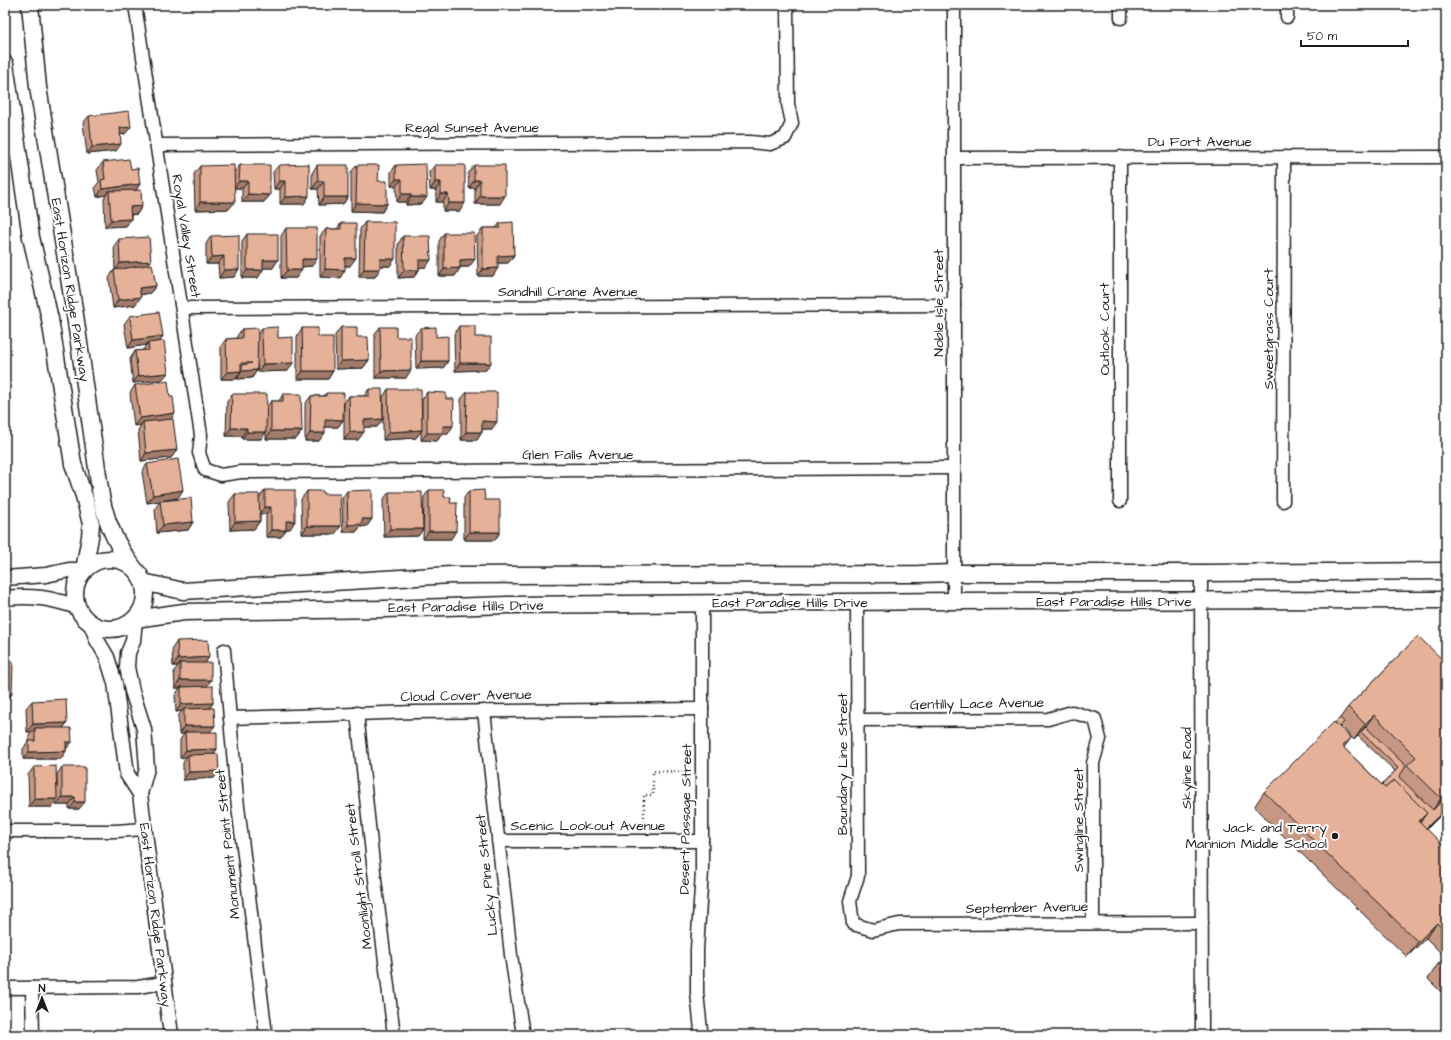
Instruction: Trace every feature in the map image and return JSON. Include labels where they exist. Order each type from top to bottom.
[{"type":"main road","name":"East Horizon Ridge Parkway","points":[[30,5],[38,87],[75,315],[103,510],[111,532],[123,554],[133,567]]},
{"type":"main road","name":"East Horizon Ridge Parkway","points":[[5,64],[12,149],[50,319],[72,464],[84,496],[91,524],[84,570]]},
{"type":"main road","points":[[108,559],[124,561],[133,567],[139,574],[146,592],[145,602],[135,620],[114,630],[102,629],[91,624],[82,617],[74,597],[78,578],[84,570],[92,563],[108,559]]},
{"type":"main road","name":"East Paradise Hills Drive","points":[[143,582],[183,591],[451,575],[1446,571]]},
{"type":"main road","name":"East Paradise Hills Drive","points":[[135,620],[184,612],[385,609],[508,605],[954,601],[1201,602],[1446,600]]},
{"type":"street","name":"Royal Valley Street","points":[[135,5],[201,435],[199,453],[204,470]]},
{"type":"street","name":"Regal Sunset Avenue","points":[[156,145],[742,142],[770,144],[785,138],[792,123],[788,104],[787,5]]},
{"type":"street","name":"Noble Isle Street","points":[[954,5],[954,601]]},
{"type":"street","points":[[1121,5],[1121,18]]},
{"type":"street","name":"Sweetgrass Court","points":[[1283,501],[1284,157]]},
{"type":"street","name":"Du Fort Avenue","points":[[954,158],[1446,157]]},
{"type":"street","name":"Outlook Court","points":[[1120,158],[1120,501]]},
{"type":"street","name":"Sandhill Crane Avenue","points":[[182,308],[954,305]]},
{"type":"street","name":"Glen Falls Avenue","points":[[204,470],[221,475],[241,472],[953,468]]},
{"type":"street","points":[[5,578],[46,575],[69,570],[84,570]]},
{"type":"street","name":"Skyline Road","points":[[1201,573],[1202,1035]]},
{"type":"street","points":[[5,598],[21,596],[46,598],[58,600],[77,607]]},
{"type":"street","name":"Boundary Line Street","points":[[853,924],[850,901],[858,876],[857,603]]},
{"type":"street","name":"Desert Passage Street","points":[[699,1035],[701,1030],[697,993],[697,949],[702,872],[702,604]]},
{"type":"street","name":"East Horizon Ridge Parkway","points":[[135,620],[133,641],[128,653],[127,667],[132,691],[144,729],[148,768],[140,794],[163,983],[171,1035]]},
{"type":"street","name":"East Horizon Ridge Parkway","points":[[91,624],[97,640],[107,657],[115,683],[127,774],[140,794]]},
{"type":"street","name":"Monument Point Street","points":[[224,650],[246,877],[266,1035]]},
{"type":"street","name":"Cloud Cover Avenue","points":[[230,718],[357,713],[702,709]]},
{"type":"street","name":"Lucky Pine Street","points":[[484,711],[511,955],[523,1035]]},
{"type":"street","name":"Gentilly Lace Avenue","points":[[858,720],[1048,719],[1072,712],[1095,719]]},
{"type":"street","name":"Moonlight Stroll Street","points":[[357,713],[373,863],[394,1035]]},
{"type":"street","name":"Swingline Street","points":[[1093,922],[1093,763],[1100,739],[1095,719]]},
{"type":"street","points":[[5,832],[116,831],[144,829]]},
{"type":"street","name":"Scenic Lookout Avenue","points":[[498,840],[702,841]]},
{"type":"street","name":"September Avenue","points":[[853,924],[873,930],[899,924],[1093,922],[1202,923]]},
{"type":"street","points":[[5,988],[138,987],[163,983]]},
{"type":"street","points":[[32,988],[33,1035]]},
{"type":"path","points":[[645,833],[644,796],[653,795],[653,771],[694,772]]},
{"type":"building","points":[[129,111],[131,127],[120,128],[121,144],[92,147],[89,116]]},
{"type":"building","points":[[129,159],[131,169],[138,168],[140,184],[102,189],[101,180],[105,179],[103,162]]},
{"type":"building","points":[[309,164],[309,196],[285,197],[285,181],[279,181],[279,165]]},
{"type":"building","points":[[426,164],[427,197],[411,197],[411,194],[402,194],[402,179],[396,179],[396,165]]},
{"type":"building","points":[[234,165],[235,202],[200,202],[200,166]]},
{"type":"building","points":[[240,165],[270,165],[270,195],[248,194],[248,181],[239,181]]},
{"type":"building","points":[[317,165],[348,165],[348,197],[324,197],[324,181],[318,181]]},
{"type":"building","points":[[357,165],[379,165],[378,181],[387,181],[387,204],[356,203]]},
{"type":"building","points":[[435,165],[465,165],[465,203],[449,203],[448,194],[441,194],[441,182],[435,182]]},
{"type":"building","points":[[474,165],[505,165],[505,196],[480,196],[480,180],[474,180]]},
{"type":"building","points":[[141,190],[142,206],[130,207],[131,219],[111,220],[109,191]]},
{"type":"building","points":[[365,222],[395,222],[395,259],[380,259],[380,269],[364,269]]},
{"type":"building","points":[[513,222],[514,255],[498,256],[498,268],[483,269],[483,228],[500,228],[500,223]]},
{"type":"building","points":[[341,223],[356,223],[356,258],[345,258],[345,270],[325,269],[326,229],[341,229]]},
{"type":"building","points":[[286,228],[317,228],[317,259],[302,259],[302,270],[287,270]]},
{"type":"building","points":[[444,233],[474,233],[475,259],[460,260],[460,268],[444,269]]},
{"type":"building","points":[[247,234],[278,234],[278,260],[263,260],[263,270],[247,270]]},
{"type":"building","points":[[239,235],[239,269],[224,270],[224,256],[212,257],[211,236]]},
{"type":"building","points":[[403,236],[430,236],[431,260],[419,260],[419,270],[404,270]]},
{"type":"building","points":[[149,237],[151,261],[120,263],[119,239]]},
{"type":"building","points":[[152,264],[156,286],[139,288],[141,297],[118,300],[114,270]]},
{"type":"building","points":[[159,312],[163,336],[133,340],[130,316]]},
{"type":"building","points":[[459,326],[475,326],[475,337],[491,337],[491,363],[460,363]]},
{"type":"building","points":[[278,327],[278,338],[293,337],[293,363],[263,364],[262,328]]},
{"type":"building","points":[[341,327],[357,327],[357,337],[368,337],[369,360],[341,361]]},
{"type":"building","points":[[380,327],[396,327],[396,337],[411,337],[411,370],[381,371]]},
{"type":"building","points":[[436,327],[436,337],[448,336],[448,361],[421,361],[421,328]]},
{"type":"building","points":[[258,328],[257,370],[242,371],[242,365],[252,363],[241,363],[241,371],[227,372],[226,339],[242,338],[242,329]]},
{"type":"building","points":[[302,328],[318,328],[318,337],[333,337],[333,371],[303,371]]},
{"type":"building","points":[[164,341],[168,373],[138,376],[135,351],[149,350],[148,343]]},
{"type":"building","points":[[168,381],[170,397],[173,397],[175,413],[140,418],[135,385]]},
{"type":"building","points":[[369,389],[382,389],[383,419],[364,420],[364,432],[350,432],[349,396],[369,396]]},
{"type":"building","points":[[388,389],[421,389],[422,430],[389,432]]},
{"type":"building","points":[[427,392],[446,393],[446,399],[454,399],[453,426],[443,426],[443,433],[427,433]]},
{"type":"building","points":[[467,392],[497,392],[497,422],[482,421],[482,432],[466,432]]},
{"type":"building","points":[[326,393],[344,393],[343,420],[325,419],[325,433],[310,433],[311,396],[326,396]]},
{"type":"building","points":[[232,394],[267,394],[266,432],[247,432],[247,428],[231,428]]},
{"type":"building","points":[[283,394],[301,394],[302,431],[271,431],[271,401],[283,401]]},
{"type":"building","points":[[173,419],[177,450],[146,453],[143,422]]},
{"type":"building","points":[[178,459],[183,490],[153,495],[147,464]]},
{"type":"building","points":[[265,490],[295,490],[295,521],[286,521],[286,530],[271,530],[271,507],[265,507]]},
{"type":"building","points":[[372,490],[372,519],[362,519],[362,524],[348,525],[347,491]]},
{"type":"building","points":[[429,490],[444,490],[444,497],[451,497],[450,503],[457,503],[456,531],[429,531]]},
{"type":"building","points":[[484,490],[485,500],[500,500],[500,532],[469,532],[469,491]]},
{"type":"building","points":[[307,491],[323,491],[323,494],[340,494],[341,526],[307,526]]},
{"type":"building","points":[[389,492],[422,492],[423,529],[390,529]]},
{"type":"building","points":[[235,494],[259,494],[260,521],[235,522]]},
{"type":"building","points":[[191,498],[193,522],[163,525],[160,501]]},
{"type":"building","points":[[1418,636],[1446,663],[1446,793],[1441,798],[1407,765],[1416,757],[1374,715],[1365,724],[1348,707]]},
{"type":"building","points":[[208,640],[209,657],[178,659],[177,641]]},
{"type":"building","points":[[5,662],[13,662],[12,694],[8,694],[8,701],[5,701]]},
{"type":"building","points":[[180,663],[211,663],[211,680],[180,680]]},
{"type":"building","points":[[213,686],[213,703],[181,704],[181,687]]},
{"type":"building","points":[[66,699],[67,723],[33,724],[32,701]]},
{"type":"building","points":[[214,708],[215,726],[184,726],[184,709]]},
{"type":"building","points":[[1340,718],[1344,722],[1339,727],[1335,723]]},
{"type":"building","points":[[1334,722],[1351,738],[1342,746],[1385,788],[1394,780],[1427,813],[1419,821],[1446,848],[1446,932],[1437,923],[1418,942],[1264,792]]},
{"type":"building","points":[[1366,727],[1406,766],[1399,777],[1433,810],[1446,796],[1446,809],[1426,828],[1420,822],[1427,813],[1394,780],[1385,788],[1382,785],[1398,768],[1361,732]]},
{"type":"building","points":[[35,728],[71,728],[72,742],[66,742],[66,751],[29,752],[29,741],[35,741]]},
{"type":"building","points":[[185,732],[217,732],[217,749],[186,750]]},
{"type":"building","points":[[218,754],[219,771],[189,772],[188,755]]},
{"type":"building","points":[[56,766],[57,799],[34,799],[34,767]]},
{"type":"building","points":[[62,767],[85,767],[85,802],[75,802],[75,797],[62,797]]},
{"type":"building","points":[[1446,956],[1446,971],[1438,964]]},
{"type":"place","name":"Jack and Terry Mannion Middle School","points":[[1335,836]]}]
